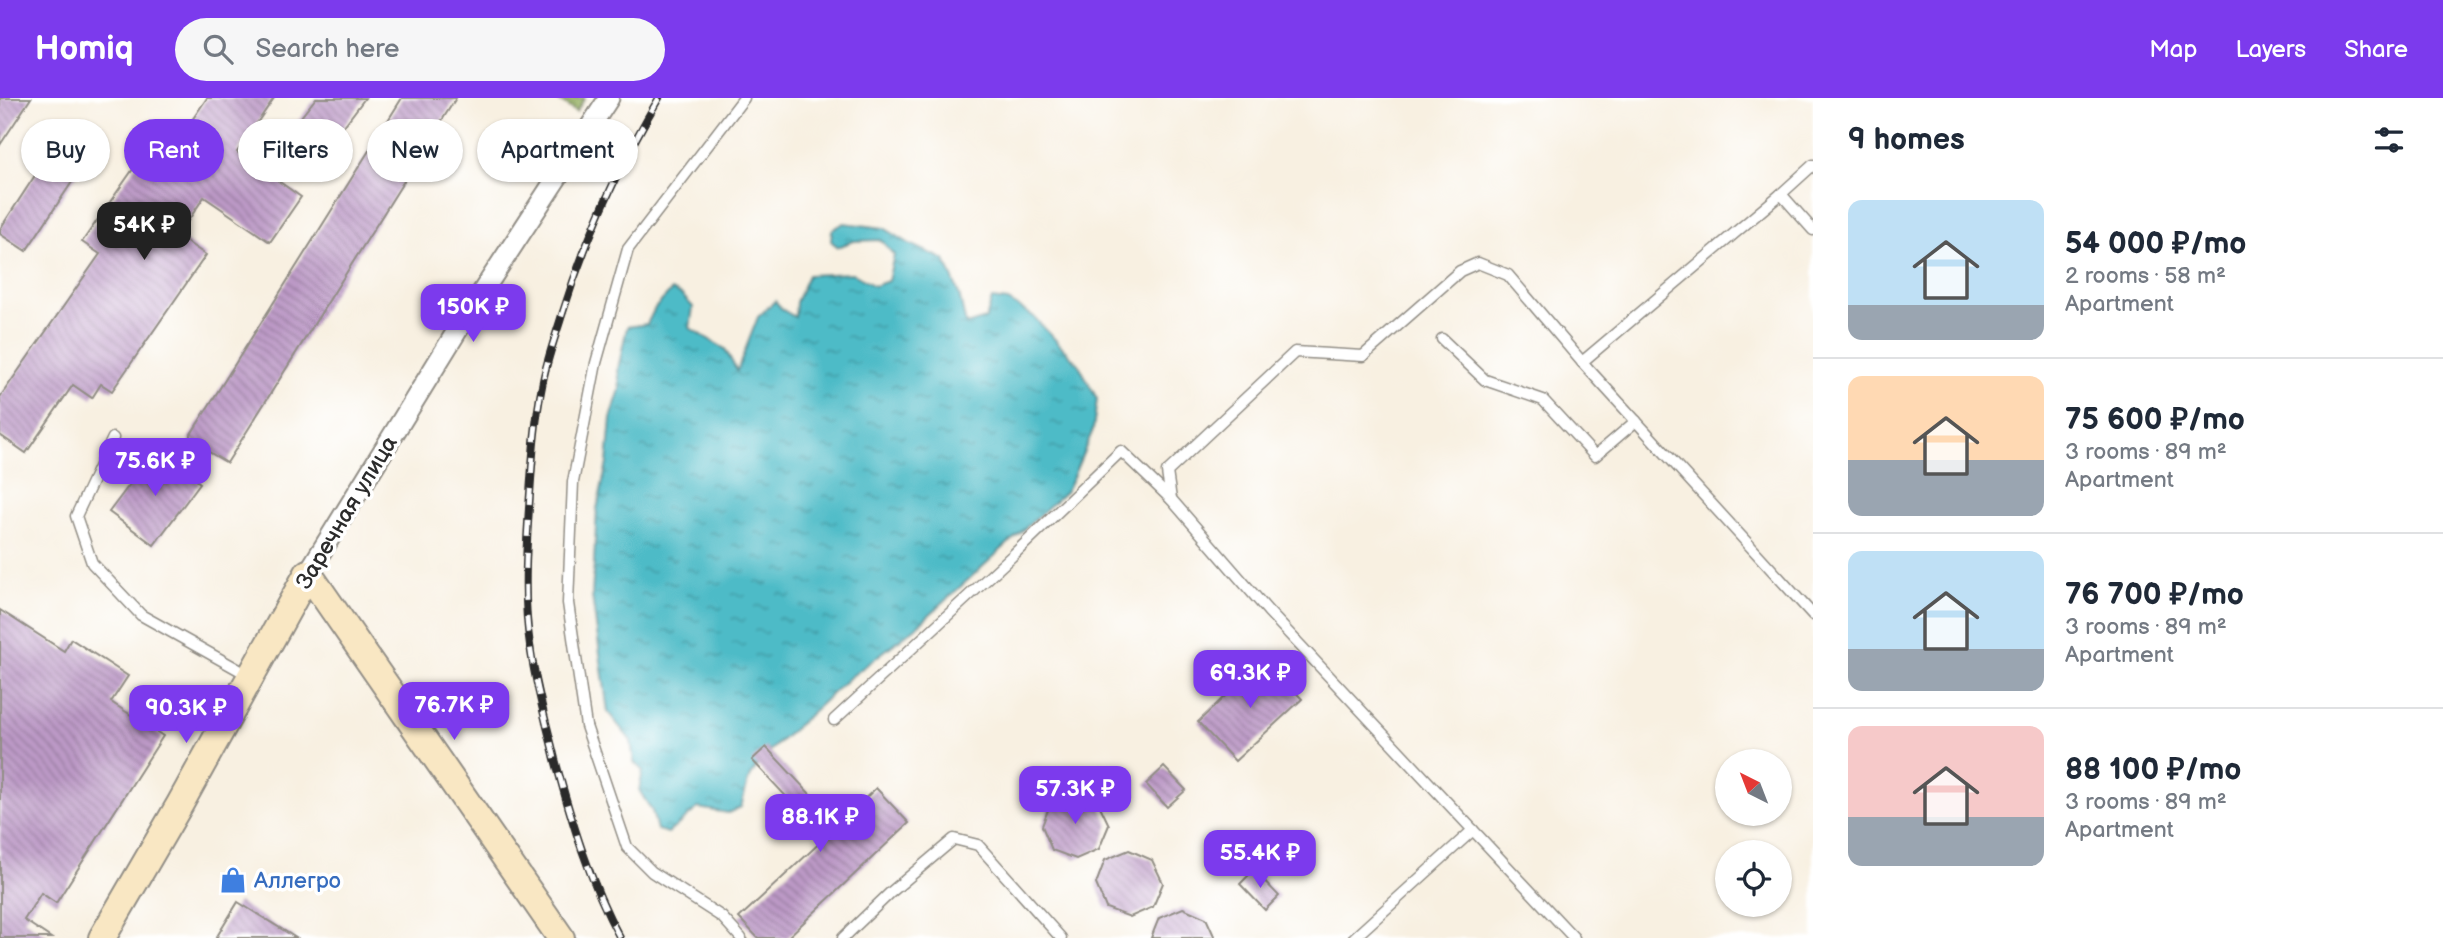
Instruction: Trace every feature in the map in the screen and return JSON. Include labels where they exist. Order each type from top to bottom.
[{"type":"street","name":"Заречная улица","points":[[102,938],[213,720],[251,677],[308,573],[460,326],[609,98]]},
{"type":"street","points":[[308,573],[561,938]]},
{"type":"lane","points":[[741,938],[722,917],[652,872],[627,847],[586,726],[568,604],[573,482],[596,363],[628,249],[744,98]]},
{"type":"lane","points":[[1582,362],[1813,165]]},
{"type":"lane","points":[[1781,194],[1813,230]]},
{"type":"lane","points":[[1171,499],[1167,472],[1295,352],[1363,356],[1460,271],[1478,263],[1508,275],[1582,362],[1813,615]]},
{"type":"lane","points":[[1442,338],[1485,380],[1543,400],[1595,456],[1636,421]]},
{"type":"lane","points":[[113,438],[76,516],[92,563],[141,615],[251,677]]},
{"type":"lane","points":[[834,720],[1121,451],[1171,499],[1268,611],[1574,938]]},
{"type":"lane","points":[[1354,938],[1472,830]]},
{"type":"lane","points":[[843,938],[954,838],[978,845],[1062,938]]},
{"type":"green space","points":[[555,98],[585,98],[576,112]]},
{"type":"water","points":[[844,223],[884,228],[945,260],[959,294],[966,325],[986,319],[992,299],[1008,301],[1033,316],[1079,365],[1097,399],[1093,430],[1066,491],[916,627],[848,679],[761,759],[748,781],[741,807],[728,813],[698,808],[668,833],[657,830],[652,811],[639,790],[643,771],[634,762],[631,741],[608,712],[592,596],[597,509],[607,463],[611,418],[620,389],[618,369],[627,327],[647,324],[655,308],[672,290],[682,295],[693,307],[690,328],[725,349],[737,371],[758,317],[775,301],[795,317],[796,302],[808,275],[852,273],[874,286],[888,281],[894,255],[881,240],[853,241],[838,247],[831,241],[832,230]]},
{"type":"building","points":[[0,98],[31,98],[0,145]]},
{"type":"building","points":[[207,98],[274,98],[260,119],[238,119],[238,182],[280,182],[301,197],[270,242],[204,197],[178,236],[206,255],[112,391],[101,384],[92,398],[73,385],[26,453],[0,435],[0,397],[100,254],[82,242],[124,182],[224,182],[224,119],[193,119]]},
{"type":"building","points":[[316,98],[365,98],[349,119],[299,119]]},
{"type":"building","points":[[402,98],[456,98],[443,119],[389,119]]},
{"type":"building","points":[[367,154],[367,182],[403,182],[227,463],[188,439],[349,182],[353,182],[353,176]]},
{"type":"building","points":[[31,182],[72,182],[26,251],[0,234],[0,229]]},
{"type":"building","points":[[156,450],[200,483],[154,545],[109,512]]},
{"type":"building","points":[[0,610],[64,651],[71,639],[128,676],[111,702],[163,736],[56,903],[41,893],[24,920],[51,938],[0,938]]},
{"type":"building","points":[[1264,659],[1302,699],[1235,761],[1198,722]]},
{"type":"building","points":[[766,747],[838,824],[876,788],[909,823],[787,938],[758,938],[739,918],[825,838],[752,760]]},
{"type":"building","points":[[1164,767],[1186,790],[1167,807],[1146,784]]},
{"type":"building","points":[[1075,792],[1098,802],[1109,825],[1099,849],[1076,859],[1052,850],[1042,826],[1051,802]]},
{"type":"building","points":[[1129,850],[1152,860],[1163,883],[1153,907],[1130,917],[1106,908],[1096,884],[1105,860]]},
{"type":"building","points":[[1254,870],[1279,896],[1265,910],[1240,884]]},
{"type":"building","points":[[238,902],[296,938],[216,938]]},
{"type":"building","points":[[1183,908],[1206,918],[1215,938],[1151,938],[1159,918]]},
{"type":"railway","points":[[620,938],[582,851],[541,702],[528,628],[527,542],[537,416],[551,350],[592,231],[630,150],[659,98]]},
{"type":"place","name":"Аллегро","points":[[233,880]]}]
